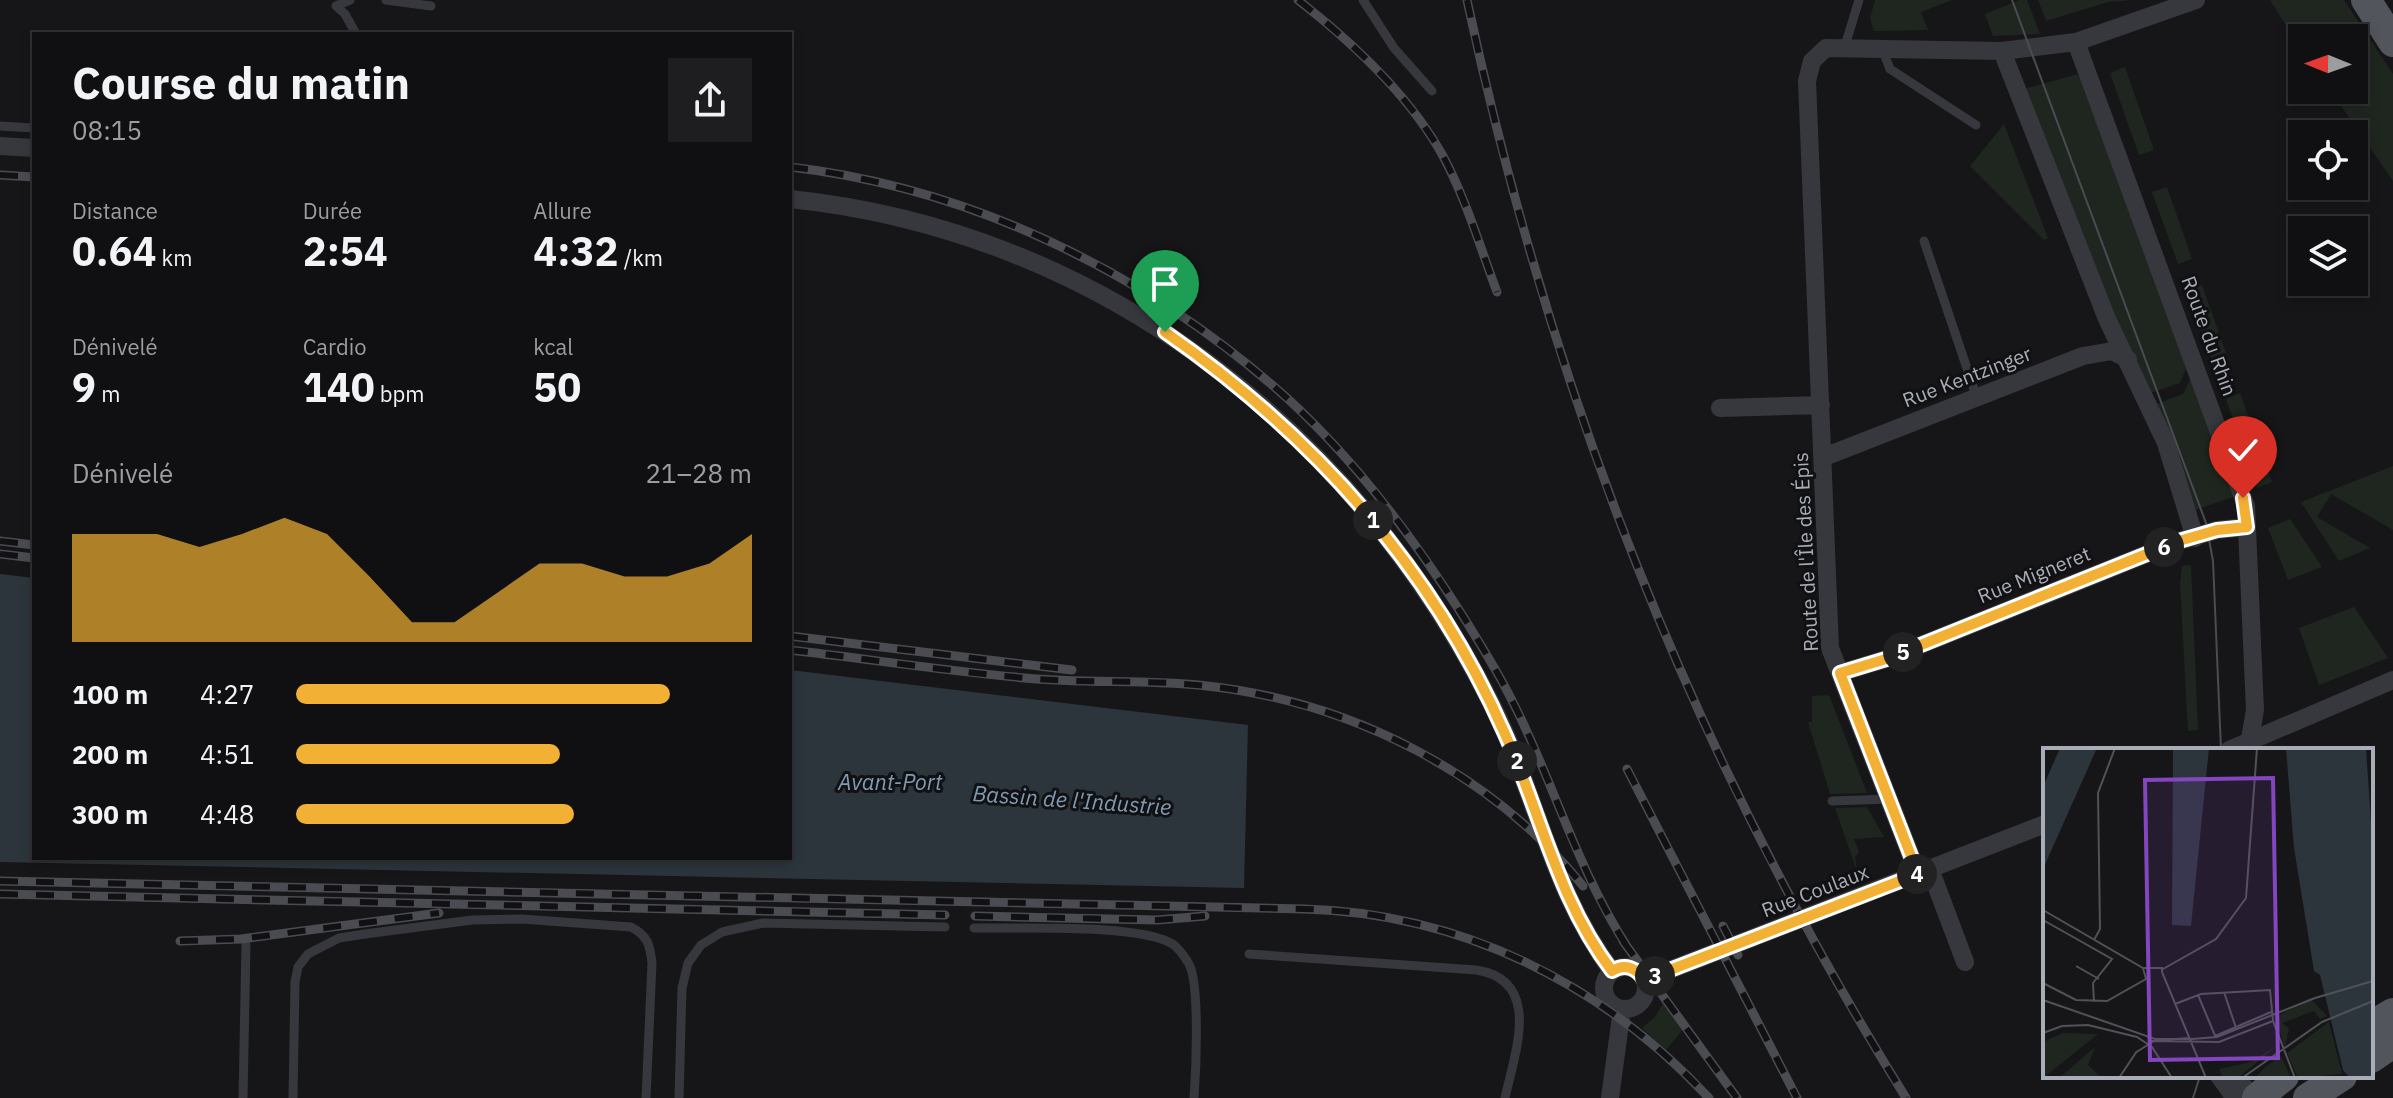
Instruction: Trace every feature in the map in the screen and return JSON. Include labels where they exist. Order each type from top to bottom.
[{"type":"main road","points":[[2366,0],[2393,42]]},
{"type":"main road","points":[[2373,1025],[2393,1013]]},
{"type":"main road","points":[[2373,1057],[2393,1043]]},
{"type":"main road","points":[[2255,1098],[2281,1078]]},
{"type":"main road","points":[[2308,1098],[2339,1078]]},
{"type":"street","points":[[1835,49],[2002,51],[2076,42],[2196,0]]},
{"type":"street","name":"Route du Rhin","points":[[2076,42],[2246,506],[2255,710],[2249,744]]},
{"type":"street","name":"Route de l'Île des Épis","points":[[1835,49],[1812,61],[1807,81],[1830,648],[1889,799],[1965,962]]},
{"type":"street","points":[[2002,51],[2107,319],[2166,443],[2195,538]]},
{"type":"street","points":[[0,146],[32,148]]},
{"type":"street","points":[[792,199],[883,212],[935,224],[1009,249],[1073,278],[1118,303],[1214,366],[1306,445],[1404,559],[1467,656],[1517,761],[1582,929],[1612,971]]},
{"type":"street","name":"Rue Kentzinger","points":[[1824,457],[2083,356],[2112,351],[2128,359]]},
{"type":"street","points":[[1720,408],[1821,405]]},
{"type":"street","name":"Rue Migneret","points":[[1840,673],[1886,659],[2179,541],[2217,530],[2247,527]]},
{"type":"street","points":[[2249,744],[2393,680]]},
{"type":"street","name":"Rue Coulaux","points":[[1644,980],[2043,825]]},
{"type":"street","points":[[1627,967],[1639,972],[1644,980],[1646,989],[1641,1001],[1631,1008],[1622,1009],[1610,1004],[1603,990],[1604,980],[1612,971],[1627,967]]},
{"type":"street","points":[[1610,1098],[1622,1009]]},
{"type":"street","points":[[2220,1078],[2235,1098]]},
{"type":"street","points":[[2238,1078],[2255,1098]]},
{"type":"lane","points":[[350,0],[336,6],[345,14],[355,32]]},
{"type":"lane","points":[[386,0],[431,6]]},
{"type":"lane","points":[[1363,0],[1394,48],[1432,91]]},
{"type":"lane","points":[[1835,49],[1859,0]]},
{"type":"lane","points":[[1883,51],[1890,69],[1976,125]]},
{"type":"lane","points":[[0,126],[32,128]]},
{"type":"lane","points":[[1924,241],[1977,398]]},
{"type":"lane","points":[[1832,801],[1889,799]]},
{"type":"lane","points":[[293,1098],[295,982],[298,967],[308,954],[339,938],[472,920],[522,919],[631,927],[643,934],[650,946],[652,963],[646,1098]]},
{"type":"lane","points":[[679,1098],[682,988],[688,963],[701,945],[722,932],[763,923],[945,927]]},
{"type":"lane","points":[[974,928],[1105,931],[1148,935],[1174,945],[1191,966],[1196,1036],[1194,1098]]},
{"type":"lane","points":[[243,1098],[246,944]]},
{"type":"lane","points":[[1249,954],[1476,970],[1505,980],[1515,990],[1519,1003],[1516,1046],[1505,1098]]},
{"type":"shaded area","points":[[1875,0],[1952,0],[1921,12],[1928,30],[1874,31],[1870,18]]},
{"type":"shaded area","points":[[2027,0],[2040,34],[1993,36],[1985,14]]},
{"type":"shaded area","points":[[2038,0],[2132,0],[2108,2],[2046,21]]},
{"type":"shaded area","points":[[2270,0],[2344,0],[2360,24],[2288,24],[2288,28]]},
{"type":"shaded area","points":[[2368,36],[2393,74],[2393,181],[2368,145],[2368,120],[2351,120],[2340,104],[2368,104]]},
{"type":"shaded area","points":[[2125,67],[2154,150],[2139,155],[2110,73]]},
{"type":"shaded area","points":[[2078,74],[2093,114],[2120,166],[2188,364],[2180,383],[2150,393],[2114,318],[2024,89]]},
{"type":"shaded area","points":[[2004,124],[2048,238],[2044,240],[1970,166]]},
{"type":"shaded area","points":[[2167,187],[2192,259],[2178,264],[2152,192]]},
{"type":"shaded area","points":[[2202,285],[2226,353],[2211,358],[2187,290]]},
{"type":"shaded area","points":[[2193,374],[2236,496],[2192,511],[2154,405],[2183,394]]},
{"type":"shaded area","points":[[2240,393],[2272,482],[2257,488],[2226,399]]},
{"type":"shaded area","points":[[2393,466],[2393,530],[2331,494],[2317,517],[2370,548],[2339,561],[2301,502]]},
{"type":"shaded area","points":[[2290,519],[2322,567],[2288,580],[2268,528]]},
{"type":"shaded area","points":[[2191,565],[2198,730],[2188,731],[2180,583],[2182,566]]},
{"type":"shaded area","points":[[2354,607],[2388,658],[2319,685],[2299,628]]},
{"type":"shaded area","points":[[1829,695],[1867,793],[1830,794],[1808,722],[1812,722],[1812,696]]},
{"type":"shaded area","points":[[1867,807],[1884,837],[1854,839],[1859,852],[1855,857],[1857,871],[1835,808]]},
{"type":"shaded area","points":[[1664,1001],[1684,1028],[1666,1050],[1642,1028],[1655,1017]]},
{"type":"water","name":"Avant-Port","points":[[0,574],[32,578],[32,860],[792,860],[792,670],[1248,725],[1244,888],[0,862]]},
{"type":"tram line","points":[[2012,0],[2206,523],[2213,561],[2221,748]]},
{"type":"tram line","points":[[2193,1098],[2199,1078]]},
{"type":"railway","points":[[1298,0],[1378,71],[1430,134],[1459,189],[1497,292]]},
{"type":"railway","points":[[1467,0],[1501,147],[1541,290],[1587,431],[1638,568],[1695,704],[1759,837],[1829,968],[1906,1098]]},
{"type":"railway","points":[[792,167],[856,177],[921,193],[984,214],[1046,240],[1164,304],[1219,342],[1304,414],[1395,517],[1472,630],[1514,704],[1591,880],[1628,948]]},
{"type":"railway","points":[[0,175],[32,177]]},
{"type":"railway","points":[[0,541],[32,545]]},
{"type":"railway","points":[[0,554],[32,558]]},
{"type":"railway","points":[[792,636],[1072,670]]},
{"type":"railway","points":[[792,650],[1025,678],[1207,686],[1314,708],[1415,750],[1462,777],[1506,809],[1547,846],[1583,886]]},
{"type":"railway","points":[[1627,769],[1797,1098]]},
{"type":"railway","points":[[0,881],[1304,909],[1362,914],[1419,924],[1473,940],[1526,962],[1576,989],[1623,1021],[1668,1057],[1709,1098]]},
{"type":"railway","points":[[0,894],[945,915]]},
{"type":"railway","points":[[180,941],[241,939],[439,913]]},
{"type":"railway","points":[[975,916],[1157,920],[1205,916]]},
{"type":"railway","points":[[1723,926],[1738,955]]},
{"type":"railway","points":[[1623,941],[1737,1098]]},
{"type":"route","points":[[1165,332],[1214,366],[1306,445],[1336,476],[1404,559],[1467,656],[1495,710],[1582,929],[1612,971],[1618,967],[1633,968],[1644,980],[1918,874],[1840,673],[1886,659],[2179,541],[2217,530],[2247,527],[2243,498]]},
{"type":"water label","name":"Bassin de l'Industrie","points":[[1072,800]]}]
